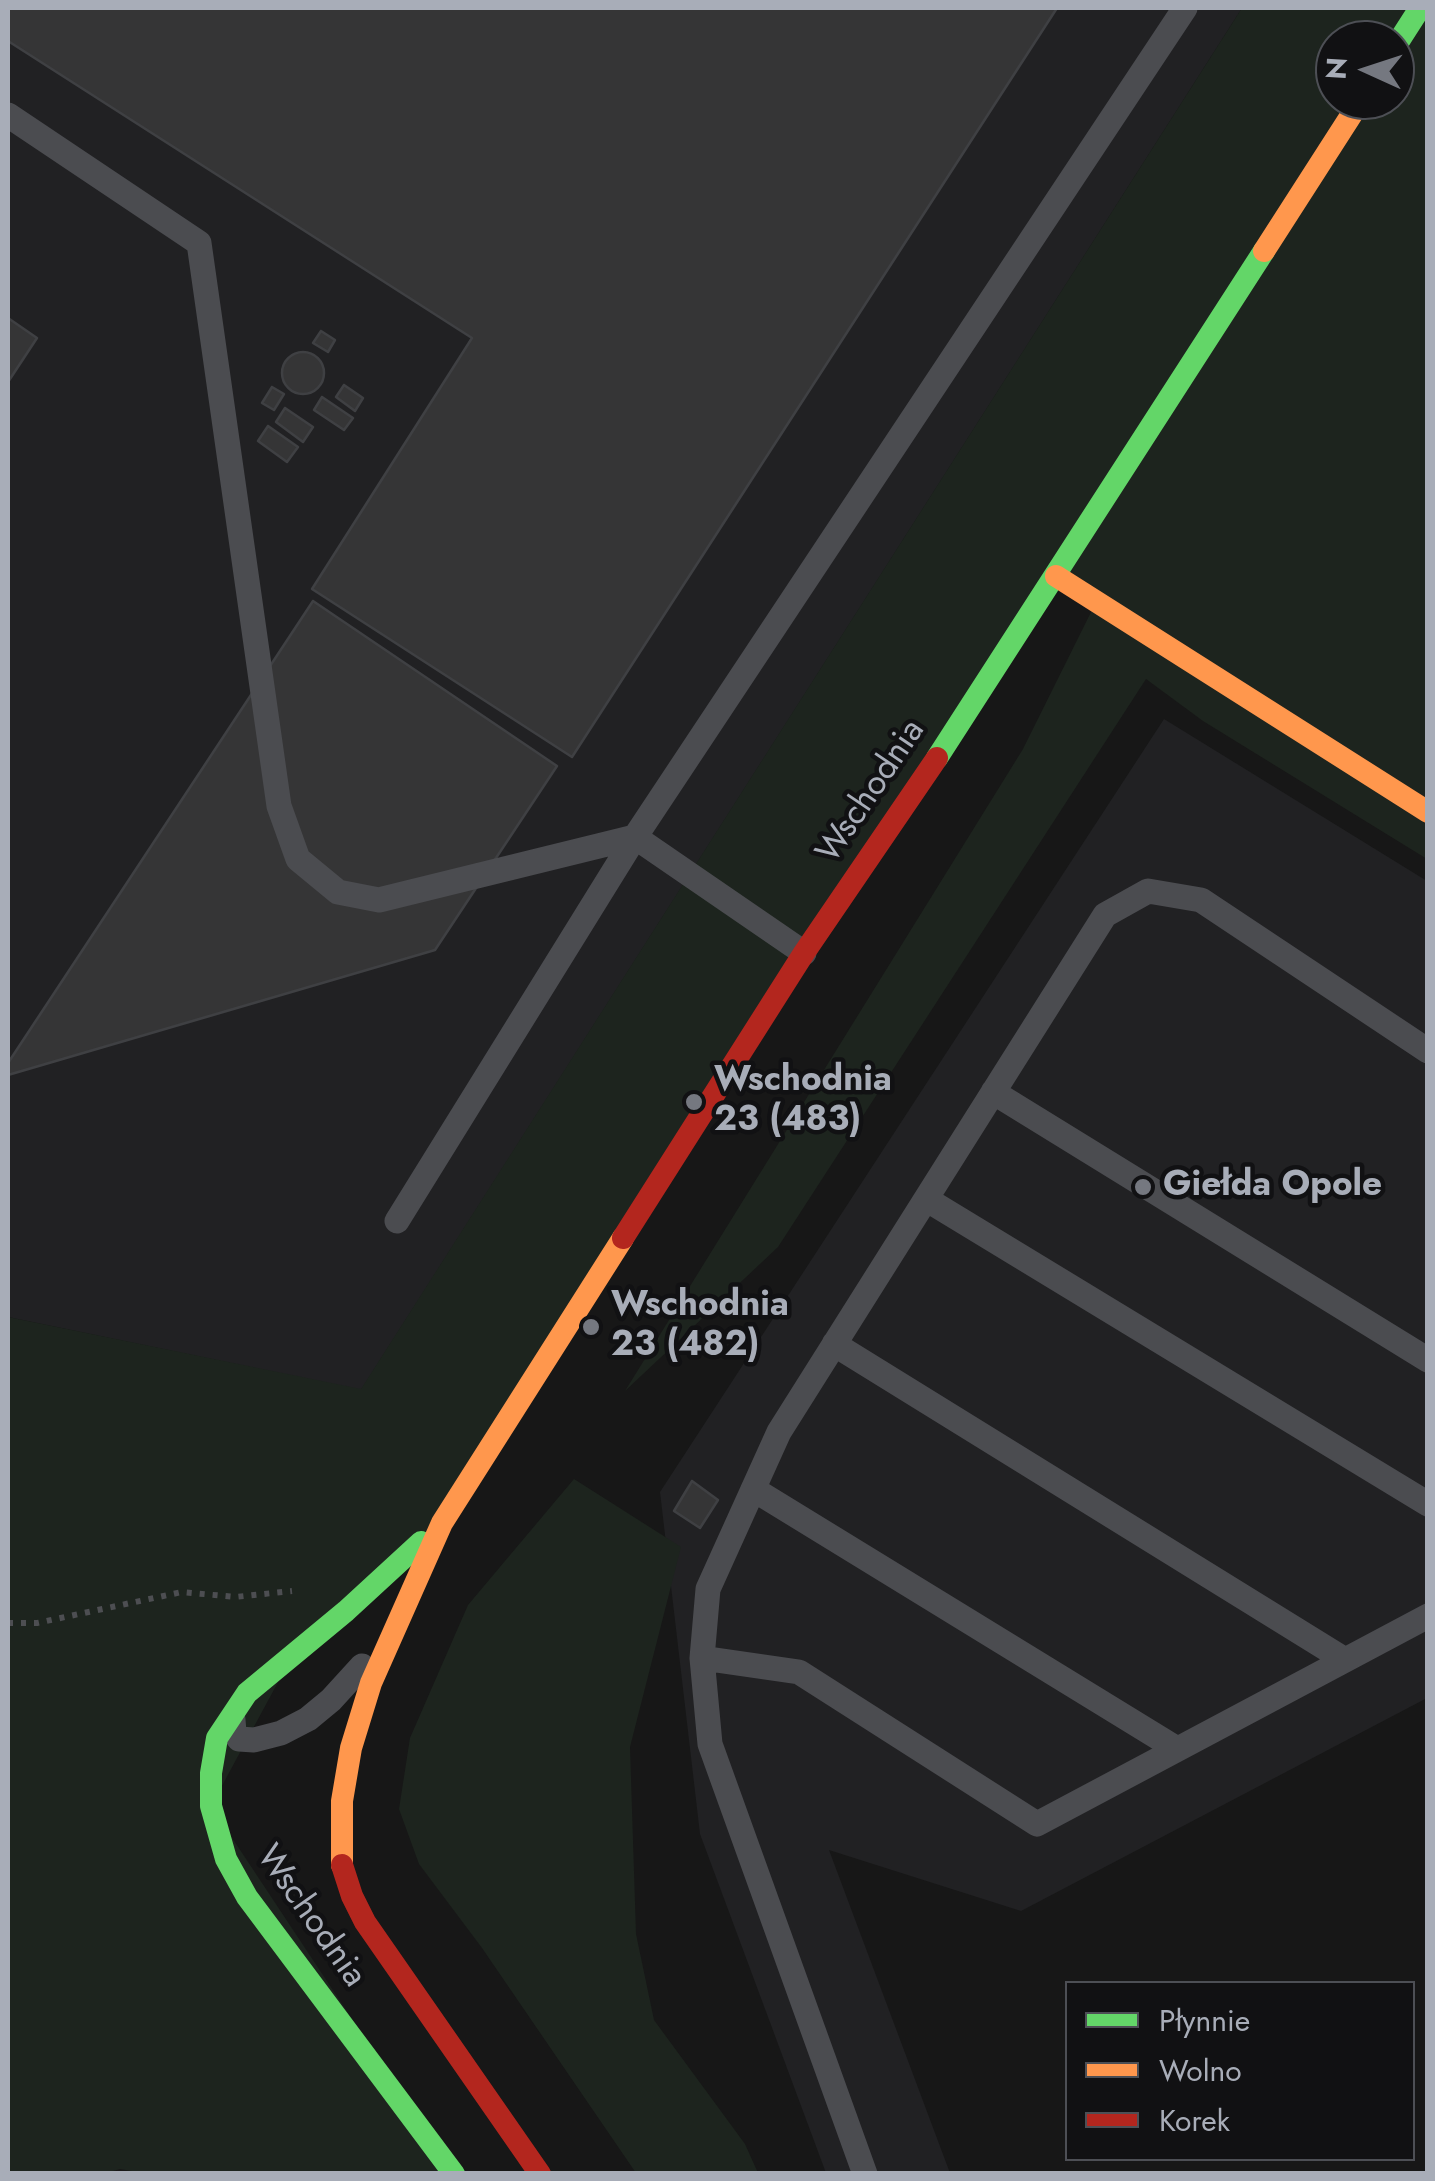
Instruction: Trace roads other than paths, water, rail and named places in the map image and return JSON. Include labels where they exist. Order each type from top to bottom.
[{"type":"street","name":"Wschodnia","points":[[540,2174],[364,1922],[343,1869],[342,1801],[350,1748],[371,1683],[442,1523],[804,953],[928,774],[1348,120]]},
{"type":"street","points":[[1056,576],[1428,812]]},
{"type":"street","name":"Wschodnia","points":[[442,1523],[236,1706],[217,1738],[211,1806],[226,1859],[271,1931],[454,2174]]},
{"type":"lane","points":[[396,1220],[635,838],[1184,8]]},
{"type":"lane","points":[[8,116],[198,243],[280,806],[298,859],[338,892],[379,900],[635,838],[804,953]]},
{"type":"lane","points":[[866,2174],[710,1744],[702,1658],[708,1589],[778,1432],[1105,915],[1148,891],[1201,900],[1428,1051]]},
{"type":"lane","points":[[993,1092],[1428,1360]]},
{"type":"lane","points":[[926,1199],[1428,1504]]},
{"type":"lane","points":[[834,1344],[1345,1660]]},
{"type":"lane","points":[[753,1488],[1177,1750]]},
{"type":"lane","points":[[702,1658],[799,1672],[1037,1824],[1428,1616]]},
{"type":"lane","points":[[236,1706],[232,1722],[239,1739],[264,1738],[299,1724],[342,1688],[397,1622]]},
{"type":"place","name":"Wschodnia 23 (483)","points":[[694,1102]]},
{"type":"place","name":"Giełda Opole","points":[[1143,1187]]},
{"type":"place","name":"Wschodnia 23 (482)","points":[[591,1327]]}]
